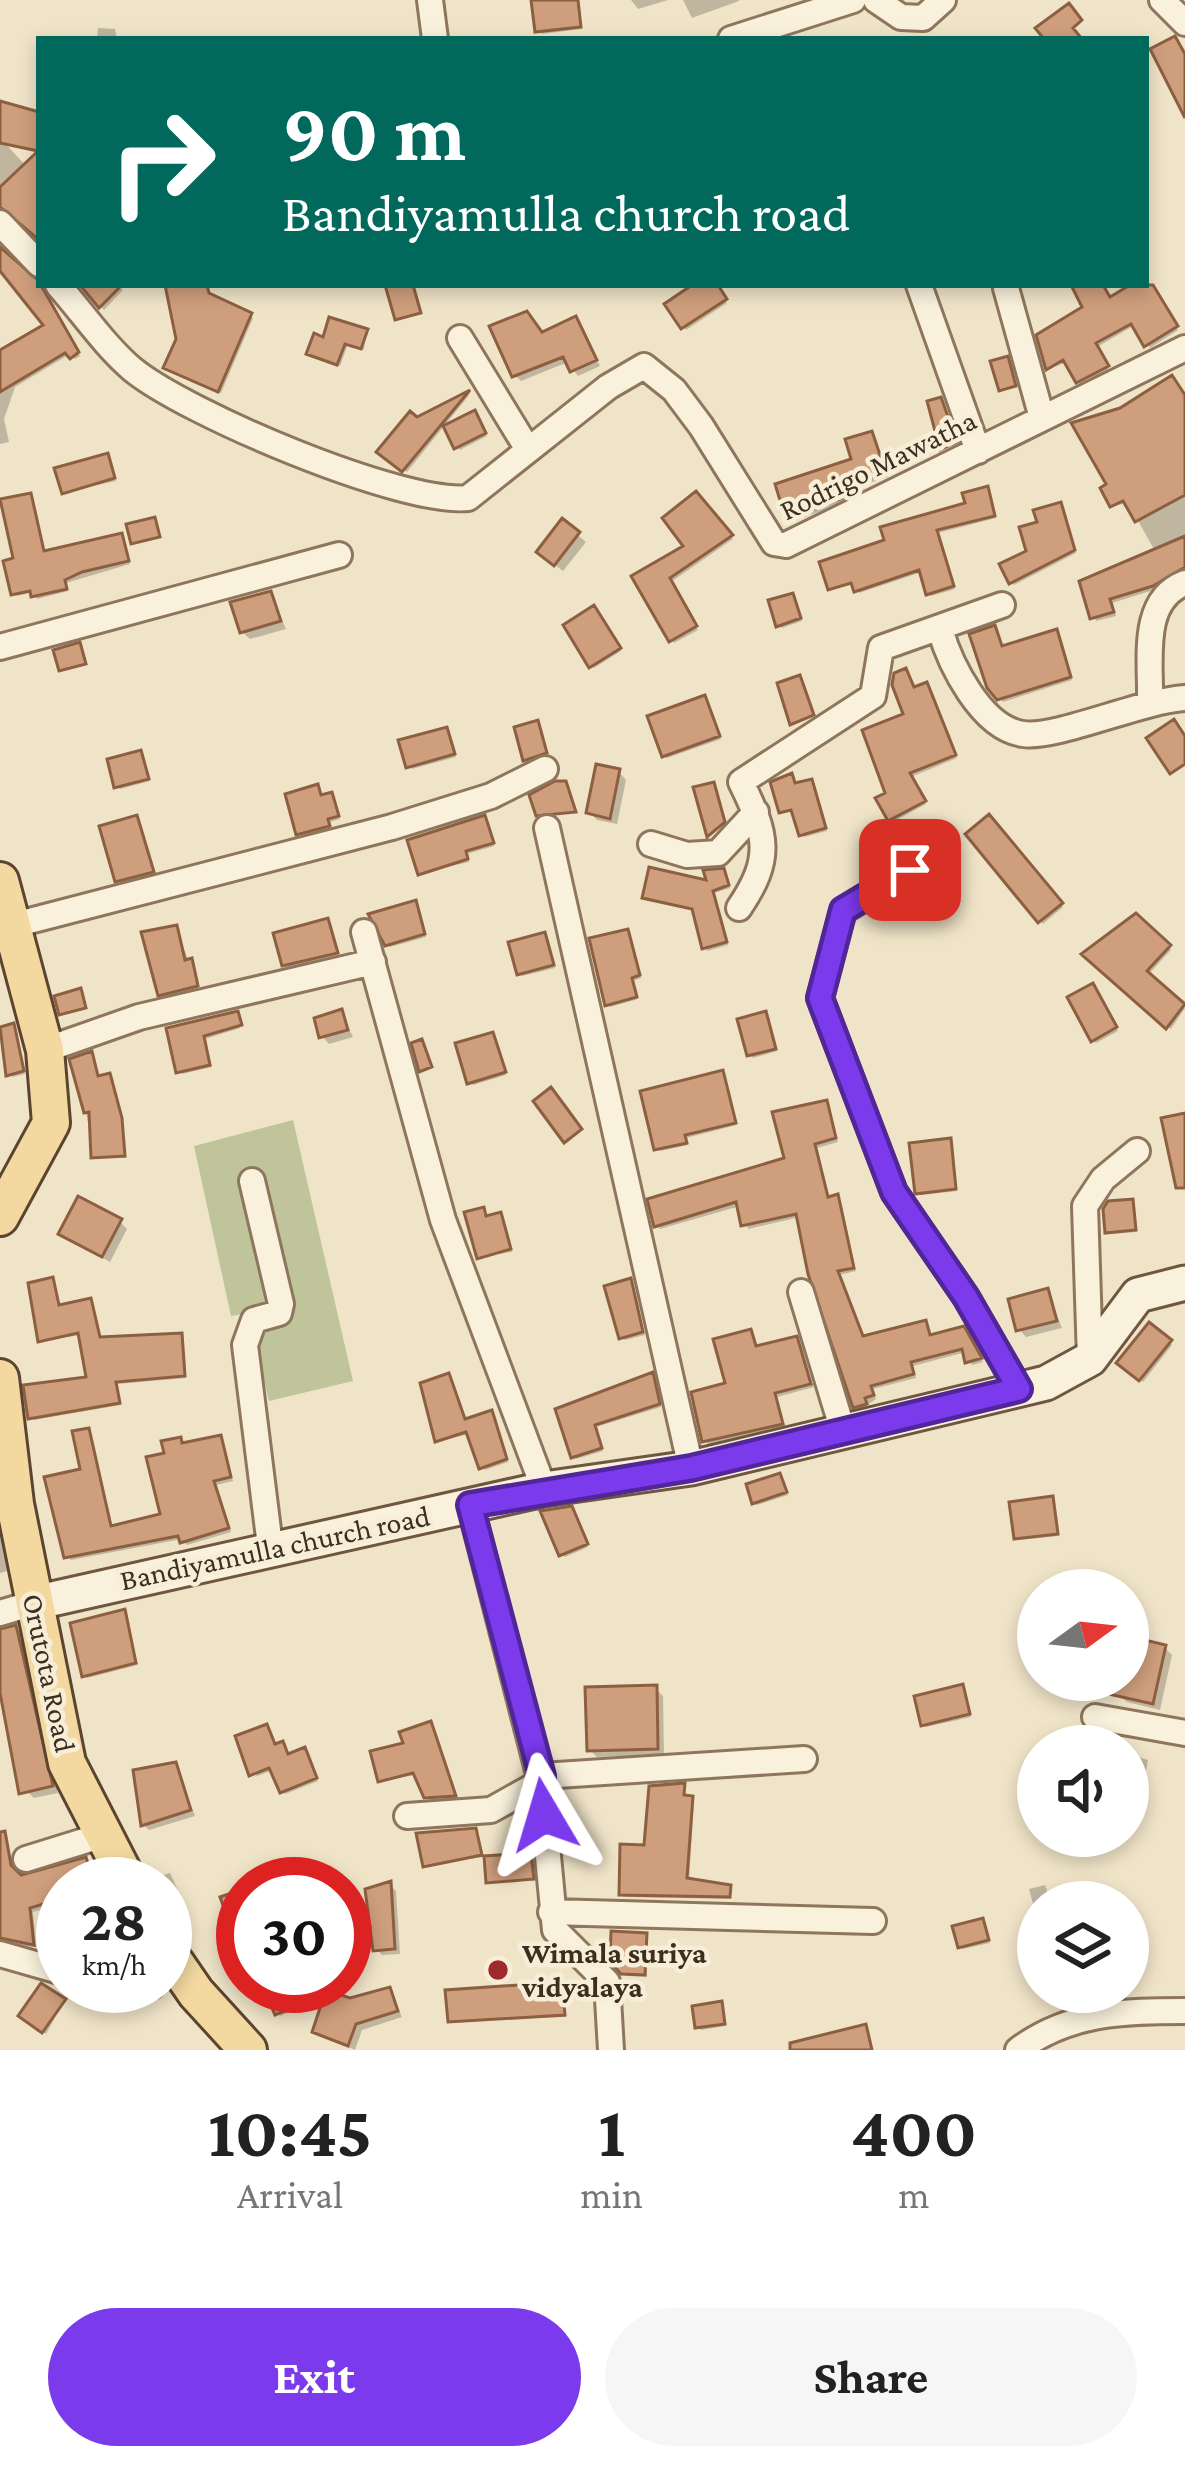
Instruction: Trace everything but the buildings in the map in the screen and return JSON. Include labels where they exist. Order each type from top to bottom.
[{"type":"main road","points":[[0,881],[44,1050],[51,1123],[0,1214]]},
{"type":"main road","name":"Orutota Road","points":[[0,1378],[17,1608],[67,1763],[113,1857]]},
{"type":"main road","points":[[192,1997],[248,2050]]},
{"type":"street","points":[[430,0],[435,36]]},
{"type":"street","points":[[736,36],[772,12],[853,0]]},
{"type":"street","points":[[876,0],[901,17],[923,17],[943,0]]},
{"type":"street","points":[[1162,0],[1185,23]]},
{"type":"street","points":[[0,223],[36,262]]},
{"type":"street","name":"Rodrigo Mawatha","points":[[61,288],[130,367],[160,388],[304,454],[455,499],[468,498],[527,448],[644,366],[674,389],[774,543],[786,545],[1185,348]]},
{"type":"street","points":[[921,288],[978,451]]},
{"type":"street","points":[[1006,288],[1042,418]]},
{"type":"street","points":[[460,338],[527,448]]},
{"type":"street","points":[[0,647],[339,555]]},
{"type":"street","points":[[1150,700],[1153,617],[1162,597],[1185,583]]},
{"type":"street","points":[[739,908],[759,878],[765,846],[741,782],[873,696],[881,648],[1002,605]]},
{"type":"street","points":[[940,629],[956,668],[993,718],[1023,734],[1150,700],[1185,698]]},
{"type":"street","points":[[10,926],[392,827],[490,796],[545,769]]},
{"type":"street","points":[[651,844],[687,855],[718,853],[756,812]]},
{"type":"street","points":[[548,828],[691,1468]]},
{"type":"street","points":[[944,849],[843,910],[820,998],[894,1192],[966,1297],[1019,1389]]},
{"type":"street","points":[[364,932],[443,1220],[544,1489]]},
{"type":"street","points":[[44,1050],[140,1017],[373,962]]},
{"type":"street","points":[[1090,1359],[1084,1206],[1103,1179],[1137,1151]]},
{"type":"street","points":[[252,1181],[281,1304],[278,1312],[254,1320],[245,1345],[270,1546]]},
{"type":"street","name":"Bandiyamulla church road","points":[[17,1608],[270,1546],[544,1489],[691,1468],[1046,1383],[1090,1359],[1138,1295],[1185,1282]]},
{"type":"street","points":[[801,1292],[843,1431]]},
{"type":"street","points":[[470,1505],[541,1779],[555,1930],[607,1982],[611,2050]]},
{"type":"street","points":[[1095,1717],[1185,1732]]},
{"type":"street","points":[[407,1816],[490,1810],[541,1779],[804,1759]]},
{"type":"street","points":[[26,1859],[100,1836]]},
{"type":"street","points":[[551,1912],[873,1921]]},
{"type":"street","points":[[0,1954],[36,1964]]},
{"type":"street","points":[[1018,2050],[1068,2022],[1116,2009],[1185,2011]]},
{"type":"green space","points":[[293,1120],[353,1381],[269,1401],[248,1313],[231,1316],[194,1146]]},
{"type":"place","name":"Wimala suriya vidyalaya","points":[[498,1970]]},
{"type":"route","points":[[544,1815],[542,1776],[470,1505],[691,1468],[1019,1389],[966,1297],[894,1192],[820,998],[843,910],[910,870]]}]
